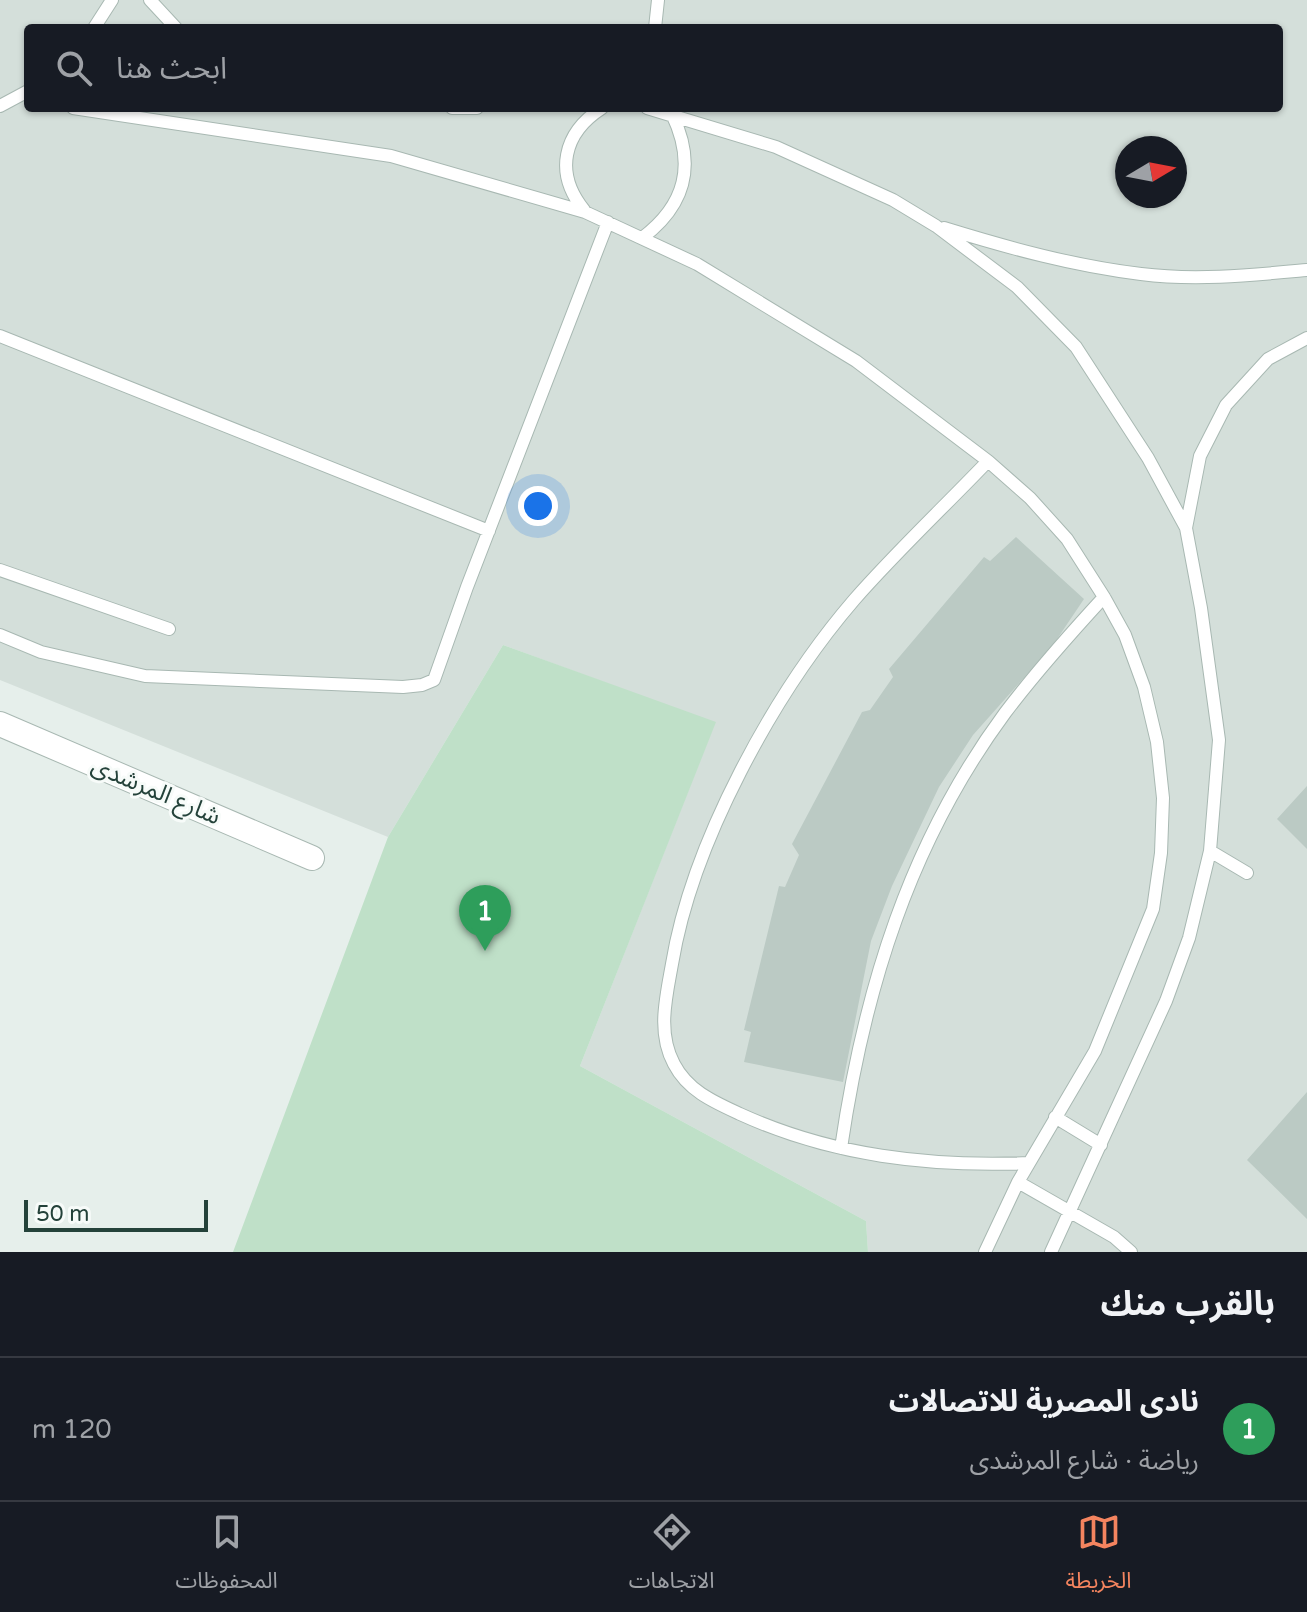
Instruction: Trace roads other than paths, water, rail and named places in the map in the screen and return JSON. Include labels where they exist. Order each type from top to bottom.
[{"type":"street","name":"شارع المرشدى","points":[[0,724],[312,858]]},
{"type":"lane","points":[[97,24],[112,0]]},
{"type":"lane","points":[[150,0],[172,24]]},
{"type":"lane","points":[[655,24],[658,0]]},
{"type":"lane","points":[[0,106],[24,93]]},
{"type":"lane","points":[[13,99],[24,101]]},
{"type":"lane","points":[[100,112],[391,156],[585,212],[608,222],[697,264],[856,361],[988,461],[1030,498],[1067,539],[1125,635],[1144,687],[1157,742],[1163,798],[1161,853],[1153,909],[1095,1051],[1018,1182],[985,1252]]},
{"type":"lane","points":[[585,212],[575,200],[569,185],[567,155],[579,127],[597,112]]},
{"type":"lane","points":[[664,112],[776,147],[893,200],[936,226],[1017,287],[1076,347],[1148,458],[1186,528],[1201,608],[1219,740],[1210,851],[1189,938],[1166,1001],[1051,1252]]},
{"type":"lane","points":[[642,238],[668,214],[683,183],[684,147],[672,114]]},
{"type":"lane","points":[[0,635],[41,652],[145,676],[403,687],[434,680],[608,222]]},
{"type":"lane","points":[[936,226],[1031,255],[1143,275],[1240,277],[1307,270]]},
{"type":"lane","points":[[0,336],[489,531]]},
{"type":"lane","points":[[1186,528],[1200,456],[1226,405],[1268,359],[1307,338]]},
{"type":"lane","points":[[988,461],[854,600],[801,671],[748,760],[722,813],[679,923],[664,1027],[666,1045],[679,1073],[700,1094],[782,1131],[887,1158],[982,1165],[1029,1163]]},
{"type":"lane","points":[[0,570],[169,629]]},
{"type":"lane","points":[[841,1148],[852,1071],[870,995],[894,921],[925,850],[961,781],[1004,715],[1051,654],[1104,597]]},
{"type":"lane","points":[[1210,851],[1247,873]]},
{"type":"lane","points":[[1055,1117],[1101,1145]]},
{"type":"lane","points":[[1018,1182],[1114,1237],[1131,1252]]},
{"type":"place","name":"نادى المصرية للاتصالات","points":[[485,951]]}]
